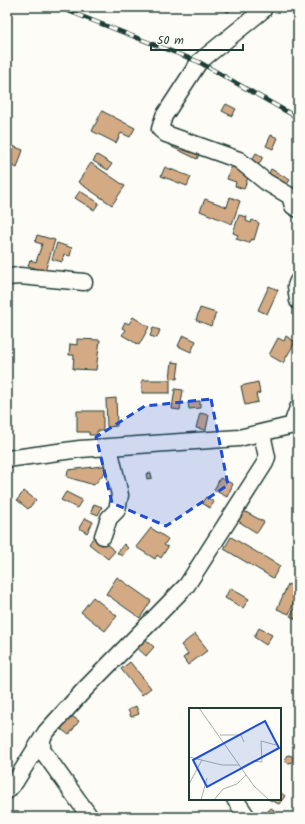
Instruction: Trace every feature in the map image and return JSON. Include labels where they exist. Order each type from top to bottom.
[{"type":"street","points":[[262,10],[199,62],[164,116],[160,129],[166,134],[239,160],[266,182],[290,196],[293,206],[298,209]]},
{"type":"street","points":[[7,277],[20,276],[84,282]]},
{"type":"street","points":[[298,281],[296,286],[298,301]]},
{"type":"street","points":[[7,459],[108,447],[239,438],[262,434],[297,425],[294,419],[298,408]]},
{"type":"street","points":[[7,791],[15,782],[42,739],[84,689],[187,585],[265,463],[267,457],[262,434]]},
{"type":"street","points":[[103,536],[109,518],[117,510],[120,495],[108,447]]},
{"type":"street","points":[[42,739],[42,750],[90,817]]},
{"type":"street","points":[[236,800],[247,817]]},
{"type":"highlighted area","points":[[211,399],[228,485],[166,526],[112,503],[96,437],[145,406]]},
{"type":"building","points":[[224,7],[231,7],[229,12],[223,10]]},
{"type":"building","points":[[7,76],[10,77],[7,92]]},
{"type":"building","points":[[226,104],[236,109],[232,116],[222,111]]},
{"type":"building","points":[[102,111],[135,128],[130,137],[121,133],[116,143],[92,131]]},
{"type":"building","points":[[271,135],[278,138],[273,149],[266,146]]},
{"type":"building","points":[[176,139],[201,150],[197,159],[172,147]]},
{"type":"building","points":[[7,144],[23,150],[17,168],[7,164]]},
{"type":"building","points":[[256,153],[263,157],[259,164],[252,160]]},
{"type":"building","points":[[97,155],[112,164],[108,170],[93,161]]},
{"type":"building","points":[[91,163],[125,186],[112,205],[78,182]]},
{"type":"building","points":[[232,165],[250,171],[244,189],[235,186],[236,182],[227,179]]},
{"type":"building","points":[[165,167],[191,177],[187,186],[161,176]]},
{"type":"building","points":[[271,169],[290,180],[284,189],[266,179]]},
{"type":"building","points":[[80,191],[99,203],[94,210],[75,198]]},
{"type":"building","points":[[230,197],[240,201],[232,224],[200,211],[205,199],[227,207]]},
{"type":"building","points":[[239,215],[247,217],[246,221],[251,223],[252,220],[259,223],[254,240],[251,239],[249,243],[236,239],[238,235],[233,233]]},
{"type":"building","points":[[37,235],[55,240],[45,271],[28,266],[30,260],[36,262],[42,244],[35,242]]},
{"type":"building","points":[[57,243],[72,248],[70,256],[64,254],[62,262],[52,259]]},
{"type":"building","points":[[269,286],[278,290],[267,314],[258,310]]},
{"type":"building","points":[[200,308],[216,313],[211,326],[196,320]]},
{"type":"building","points":[[133,317],[149,327],[139,345],[122,335],[126,330],[122,328],[125,322],[129,324]]},
{"type":"building","points":[[153,328],[160,330],[157,338],[150,336]]},
{"type":"building","points":[[183,335],[196,341],[191,352],[178,346]]},
{"type":"building","points":[[286,336],[295,342],[283,363],[269,355],[278,338],[284,341]]},
{"type":"building","points":[[77,339],[100,340],[96,370],[73,369],[74,355],[69,355],[70,344],[77,345]]},
{"type":"building","points":[[172,362],[179,363],[177,379],[170,378]]},
{"type":"building","points":[[142,380],[170,380],[170,393],[142,393]]},
{"type":"building","points":[[258,382],[260,393],[256,394],[258,402],[245,405],[241,386]]},
{"type":"building","points":[[175,389],[183,390],[180,410],[172,409]]},
{"type":"building","points":[[116,398],[117,426],[107,427],[106,399]]},
{"type":"building","points":[[200,401],[200,408],[189,409],[188,402]]},
{"type":"building","points":[[77,411],[103,411],[103,431],[97,431],[97,435],[89,435],[89,432],[77,432]]},
{"type":"building","points":[[200,413],[209,415],[206,430],[196,428]]},
{"type":"building","points":[[111,465],[94,485],[67,477],[68,470]]},
{"type":"building","points":[[151,473],[152,478],[147,479],[146,474]]},
{"type":"building","points":[[220,478],[233,484],[227,497],[214,490]]},
{"type":"building","points":[[24,491],[36,500],[28,509],[17,500]]},
{"type":"building","points":[[66,492],[82,500],[77,508],[61,500]]},
{"type":"building","points":[[206,497],[214,502],[210,508],[202,503]]},
{"type":"building","points":[[94,504],[102,507],[98,515],[91,512]]},
{"type":"building","points":[[244,511],[264,522],[257,533],[238,521]]},
{"type":"building","points":[[85,518],[93,522],[87,533],[79,528]]},
{"type":"building","points":[[151,528],[168,539],[164,545],[168,547],[161,558],[157,555],[155,559],[136,547]]},
{"type":"building","points":[[95,535],[115,551],[108,559],[89,544]]},
{"type":"building","points":[[231,537],[280,566],[273,578],[224,549]]},
{"type":"building","points":[[124,544],[128,548],[122,556],[117,553]]},
{"type":"building","points":[[117,577],[151,601],[140,618],[106,594]]},
{"type":"building","points":[[288,584],[298,589],[298,593],[289,614],[277,609]]},
{"type":"building","points":[[230,588],[249,599],[243,608],[225,598]]},
{"type":"building","points":[[93,597],[117,616],[105,631],[81,612]]},
{"type":"building","points":[[298,603],[298,620],[290,616]]},
{"type":"building","points":[[259,628],[272,635],[266,645],[254,637]]},
{"type":"building","points":[[195,634],[208,650],[188,665],[183,658],[188,654],[181,645]]},
{"type":"building","points":[[142,636],[154,647],[146,656],[134,645]]},
{"type":"building","points":[[130,662],[151,688],[142,695],[121,669]]},
{"type":"building","points":[[136,706],[139,714],[131,717],[128,710]]},
{"type":"building","points":[[66,712],[79,721],[69,735],[57,726]]},
{"type":"building","points":[[287,755],[291,755],[293,759],[291,763],[287,763],[285,761],[285,757]]},
{"type":"building","points":[[281,793],[285,796],[279,804],[270,800],[281,800]]},
{"type":"building","points":[[271,808],[274,810],[271,814],[268,811]]},
{"type":"railway","points":[[58,7],[199,62],[298,118]]}]
